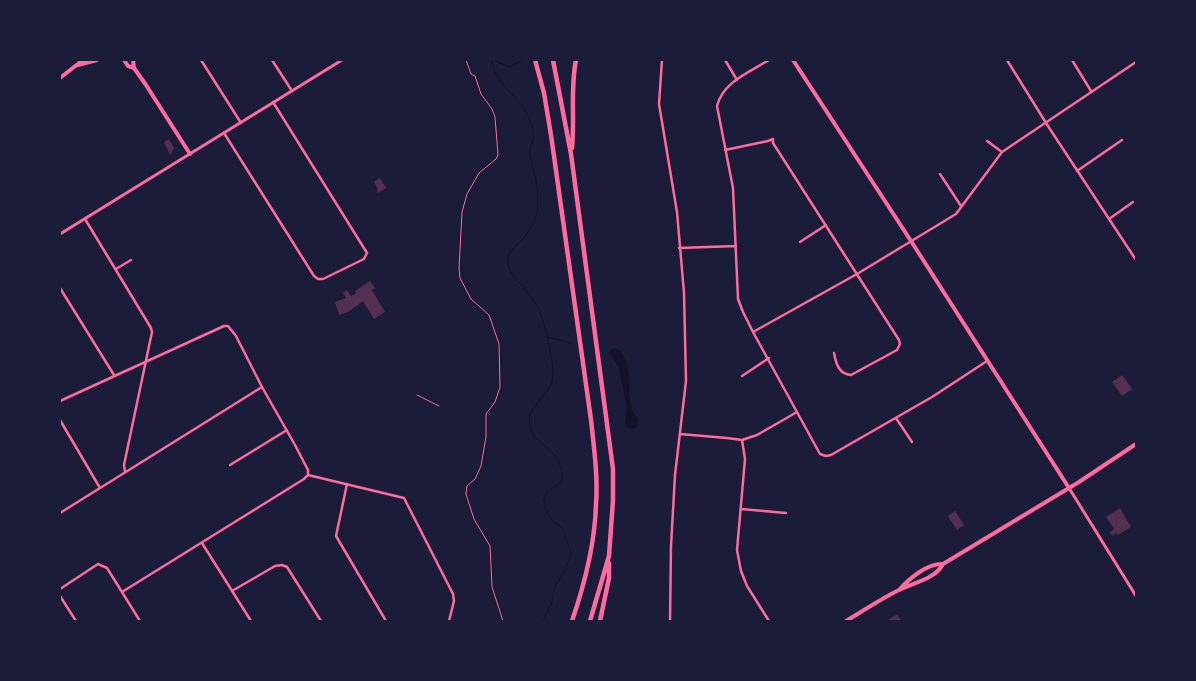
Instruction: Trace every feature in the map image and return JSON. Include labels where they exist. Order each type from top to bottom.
[{"type":"highway","points":[[536,60],[551,135],[596,463],[596,505],[590,560],[572,621]]},
{"type":"highway","points":[[553,60],[571,154],[613,469],[614,500],[609,578],[600,621]]},
{"type":"highway","points":[[571,154],[574,132],[573,85],[576,60]]},
{"type":"highway","points":[[590,621],[609,556]]},
{"type":"main road","points":[[60,78],[83,60]]},
{"type":"main road","points":[[78,65],[97,60]]},
{"type":"main road","points":[[124,60],[128,66],[134,68]]},
{"type":"main road","points":[[133,60],[134,68],[190,154]]},
{"type":"main road","points":[[793,60],[1069,488]]},
{"type":"main road","points":[[846,621],[899,590],[914,585],[940,570],[943,564],[1069,488],[1136,444]]},
{"type":"main road","points":[[899,590],[908,580],[936,563],[943,564]]},
{"type":"street","points":[[201,60],[241,123]]},
{"type":"street","points":[[272,60],[292,91]]},
{"type":"street","points":[[60,234],[342,60]]},
{"type":"street","points":[[662,60],[659,104],[677,212],[684,292],[686,381],[671,546],[670,621]]},
{"type":"street","points":[[724,60],[737,80]]},
{"type":"street","points":[[769,60],[726,87],[720,96],[717,106],[733,188],[738,298],[754,332],[820,454],[826,456],[896,418],[988,362]]},
{"type":"street","points":[[1006,60],[1136,260]]},
{"type":"street","points":[[1072,60],[1092,91]]},
{"type":"street","points":[[754,332],[858,274],[956,214],[1002,152],[1136,62]]},
{"type":"street","points":[[224,133],[314,276],[324,278],[363,259],[367,254],[273,102]]},
{"type":"street","points":[[726,150],[773,139],[773,143],[858,274],[897,336],[900,344],[897,350],[851,375],[845,374],[836,364],[834,353]]},
{"type":"street","points":[[1077,171],[1122,140]]},
{"type":"street","points":[[987,141],[1002,152]]},
{"type":"street","points":[[940,174],[962,207]]},
{"type":"street","points":[[1109,219],[1133,202]]},
{"type":"street","points":[[85,219],[151,328],[124,465],[126,472]]},
{"type":"street","points":[[800,242],[826,225]]},
{"type":"street","points":[[679,248],[736,246]]},
{"type":"street","points":[[116,270],[130,260]]},
{"type":"street","points":[[60,288],[114,375]]},
{"type":"street","points":[[60,400],[228,326],[236,336],[287,430],[308,470],[308,475]]},
{"type":"street","points":[[742,376],[769,358]]},
{"type":"street","points":[[60,513],[262,387]]},
{"type":"street","points":[[680,434],[742,440],[763,432],[797,412]]},
{"type":"street","points":[[896,418],[912,442]]},
{"type":"street","points":[[60,420],[100,488]]},
{"type":"street","points":[[230,465],[287,430]]},
{"type":"street","points":[[742,440],[745,459],[737,550],[741,571],[747,586],[769,621]]},
{"type":"street","points":[[122,592],[308,475],[399,497],[407,502],[452,594],[454,601],[449,621]]},
{"type":"street","points":[[347,484],[336,536],[337,540],[386,621]]},
{"type":"street","points":[[1069,488],[1136,596]]},
{"type":"street","points":[[741,508],[786,513]]},
{"type":"street","points":[[202,543],[251,621]]},
{"type":"street","points":[[60,589],[98,564],[103,565],[140,621]]},
{"type":"street","points":[[232,591],[275,566],[282,565],[287,567],[322,621]]},
{"type":"street","points":[[60,596],[76,621]]},
{"type":"lane","points":[[416,395],[439,406]]},
{"type":"path","points":[[466,60],[470,74],[475,76],[482,94],[495,117],[498,155],[496,159],[479,173],[467,194],[462,212],[459,269],[460,278],[471,299],[489,315],[496,332],[500,344],[501,381],[495,402],[486,414],[486,437],[481,466],[475,479],[467,486],[466,494],[474,519],[490,546],[492,587],[503,621]]},
{"type":"shaded area","points":[[613,348],[619,350],[623,355],[628,370],[632,410],[638,420],[637,426],[633,429],[628,428],[625,424],[627,409],[619,367],[609,353]]},
{"type":"building","points":[[169,139],[174,148],[170,155],[164,142]]},
{"type":"building","points":[[380,178],[386,188],[378,193],[374,182]]},
{"type":"building","points":[[370,281],[375,288],[372,290],[385,312],[374,319],[363,301],[348,312],[339,315],[335,302],[346,298],[343,293],[347,290],[351,296]]},
{"type":"building","points":[[1122,375],[1132,389],[1122,396],[1112,382]]},
{"type":"building","points":[[1120,508],[1131,527],[1118,535],[1116,533],[1112,536],[1110,532],[1114,529],[1106,517]]},
{"type":"building","points":[[955,511],[964,525],[957,530],[948,516]]},
{"type":"building","points":[[897,615],[902,621],[886,621],[894,616]]},
{"type":"waterway","points":[[492,60],[494,70],[499,79],[526,113],[531,123],[533,134],[530,153],[537,186],[537,210],[528,232],[509,255],[508,263],[513,276],[529,294],[538,308],[549,343],[553,370],[552,383],[531,412],[530,426],[533,434],[559,462],[562,482],[548,491],[544,499],[545,509],[551,520],[562,527],[571,554],[563,575],[555,586],[552,602],[543,621]]},
{"type":"waterway","points":[[493,60],[509,67],[523,60]]},
{"type":"waterway","points":[[547,337],[571,343]]}]
